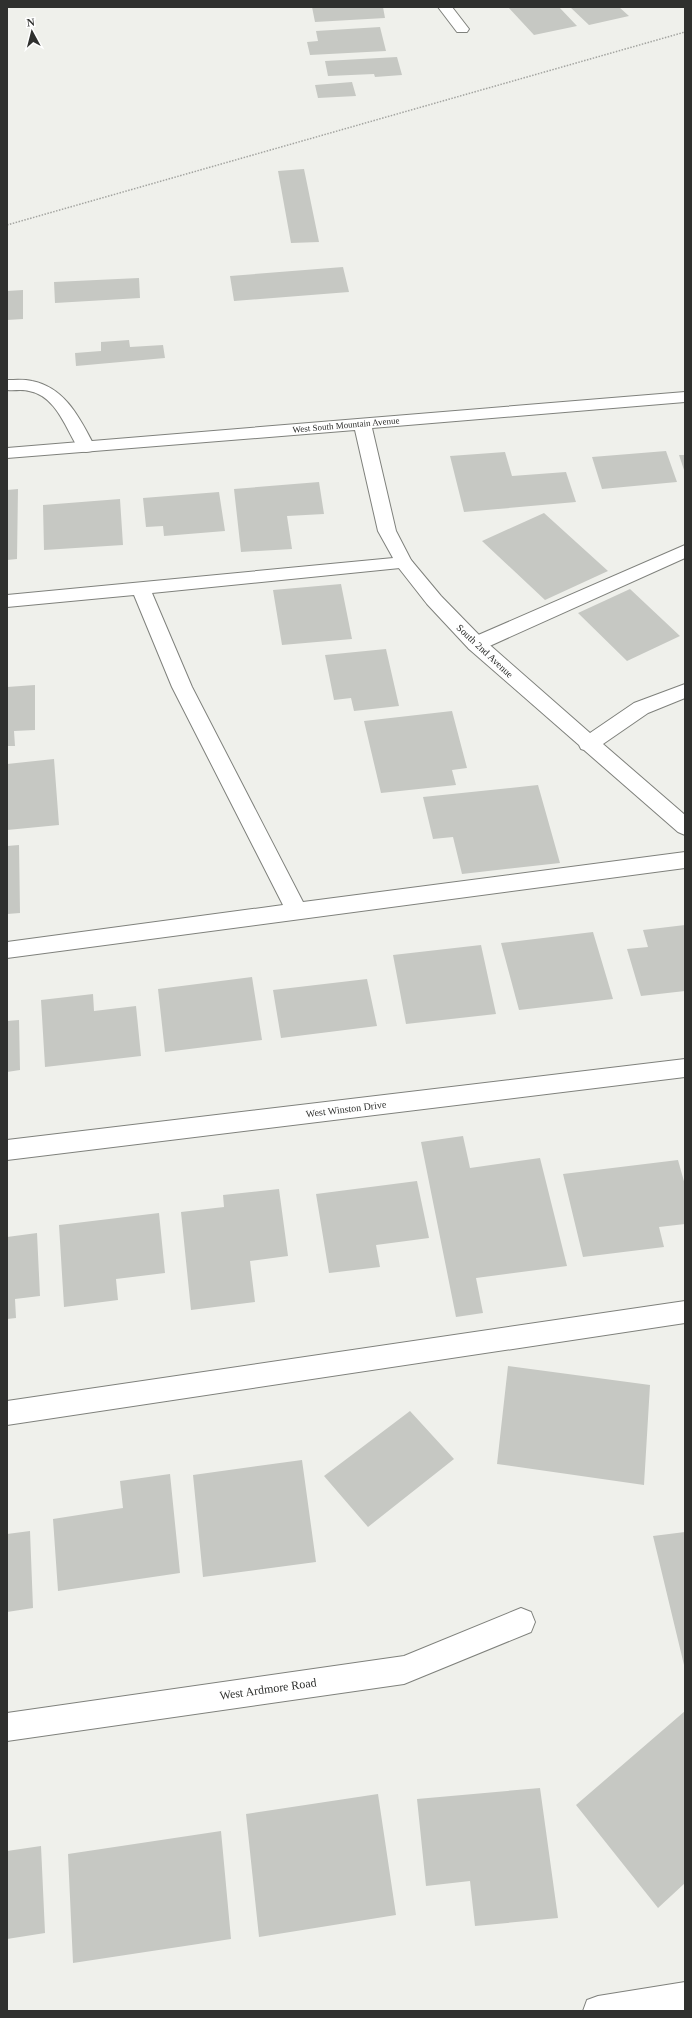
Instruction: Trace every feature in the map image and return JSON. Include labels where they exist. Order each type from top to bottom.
[{"type":"street","points":[[445,7],[462,28]]},
{"type":"street","points":[[7,385],[36,387],[54,397],[72,420],[86,447]]},
{"type":"street","name":"West South Mountain Avenue","points":[[7,453],[685,397]]},
{"type":"street","name":"South 2nd Avenue","points":[[362,424],[387,531],[404,563],[434,600],[476,644],[588,744],[685,827]]},
{"type":"street","points":[[476,644],[685,551]]},
{"type":"street","points":[[7,601],[404,563]]},
{"type":"street","points":[[141,589],[182,687],[297,912]]},
{"type":"street","points":[[588,744],[641,708],[685,691]]},
{"type":"street","points":[[7,950],[685,860]]},
{"type":"street","name":"West Winston Drive","points":[[7,1150],[685,1068]]},
{"type":"street","points":[[7,1413],[685,1312]]},
{"type":"street","name":"West Ardmore Road","points":[[7,1727],[404,1670],[521,1622]]},
{"type":"street","points":[[598,2011],[685,1997]]},
{"type":"path","points":[[7,225],[685,32]]},
{"type":"building","points":[[312,7],[383,7],[385,18],[315,22]]},
{"type":"building","points":[[508,7],[559,7],[577,26],[534,35]]},
{"type":"building","points":[[570,7],[619,7],[629,16],[589,25]]},
{"type":"building","points":[[380,27],[386,51],[310,55],[307,42],[318,41],[316,31]]},
{"type":"building","points":[[397,57],[402,75],[375,77],[374,74],[328,76],[325,61]]},
{"type":"building","points":[[352,82],[356,96],[318,98],[315,85]]},
{"type":"building","points":[[304,169],[319,242],[291,243],[278,171]]},
{"type":"building","points":[[343,267],[349,292],[234,301],[230,276]]},
{"type":"building","points":[[139,278],[140,298],[55,303],[54,282]]},
{"type":"building","points":[[23,290],[23,319],[7,320],[7,291]]},
{"type":"building","points":[[129,340],[130,347],[163,345],[165,358],[76,366],[75,353],[101,351],[101,342]]},
{"type":"building","points":[[666,451],[677,482],[602,489],[592,457]]},
{"type":"building","points":[[505,452],[512,476],[566,472],[576,502],[464,512],[450,456]]},
{"type":"building","points":[[679,455],[685,455],[685,473]]},
{"type":"building","points":[[319,482],[324,514],[287,516],[292,549],[241,552],[234,489]]},
{"type":"building","points":[[18,489],[17,559],[7,560],[7,490]]},
{"type":"building","points":[[219,492],[225,531],[164,536],[163,526],[146,527],[143,498]]},
{"type":"building","points":[[120,499],[123,545],[44,550],[43,505]]},
{"type":"building","points":[[544,513],[608,571],[545,600],[482,541]]},
{"type":"building","points":[[341,584],[352,639],[282,645],[273,590]]},
{"type":"building","points":[[630,589],[680,636],[627,661],[578,613]]},
{"type":"building","points":[[386,649],[399,706],[354,711],[351,698],[334,700],[325,655]]},
{"type":"building","points":[[35,685],[35,730],[14,731],[15,746],[7,746],[7,687]]},
{"type":"building","points":[[452,711],[467,768],[452,770],[456,785],[381,793],[364,721]]},
{"type":"building","points":[[54,759],[59,825],[7,830],[7,764]]},
{"type":"building","points":[[538,785],[560,863],[462,874],[453,837],[433,839],[423,797]]},
{"type":"building","points":[[19,845],[20,913],[7,914],[7,846]]},
{"type":"building","points":[[685,925],[685,991],[641,996],[627,949],[648,947],[643,930]]},
{"type":"building","points":[[593,932],[613,999],[519,1010],[501,943]]},
{"type":"building","points":[[481,945],[496,1014],[406,1024],[393,955]]},
{"type":"building","points":[[252,977],[262,1040],[165,1052],[158,989]]},
{"type":"building","points":[[367,979],[377,1026],[281,1038],[273,990]]},
{"type":"building","points":[[93,994],[94,1011],[136,1006],[141,1056],[45,1067],[41,1000]]},
{"type":"building","points":[[19,1020],[20,1070],[7,1072],[7,1021]]},
{"type":"building","points":[[463,1136],[470,1168],[540,1158],[567,1266],[476,1278],[483,1313],[456,1317],[421,1142]]},
{"type":"building","points":[[678,1160],[685,1185],[685,1224],[659,1227],[664,1247],[583,1257],[563,1174]]},
{"type":"building","points":[[417,1181],[429,1238],[376,1245],[380,1267],[329,1273],[316,1194]]},
{"type":"building","points":[[279,1189],[288,1256],[250,1261],[255,1302],[191,1310],[181,1212],[224,1207],[223,1195]]},
{"type":"building","points":[[159,1213],[165,1273],[116,1279],[118,1300],[64,1307],[59,1225]]},
{"type":"building","points":[[37,1233],[40,1296],[15,1299],[16,1318],[7,1319],[7,1237]]},
{"type":"building","points":[[508,1366],[650,1385],[644,1485],[497,1464]]},
{"type":"building","points":[[410,1411],[454,1459],[368,1527],[324,1476]]},
{"type":"building","points":[[302,1460],[316,1562],[203,1577],[193,1475]]},
{"type":"building","points":[[170,1474],[180,1573],[58,1591],[53,1519],[123,1508],[120,1481]]},
{"type":"building","points":[[30,1531],[33,1608],[7,1612],[7,1534]]},
{"type":"building","points":[[685,1532],[685,1665],[684,1665],[653,1536]]},
{"type":"building","points":[[685,1711],[685,1883],[658,1908],[576,1805]]},
{"type":"building","points":[[540,1788],[558,1918],[475,1926],[470,1881],[426,1886],[417,1799]]},
{"type":"building","points":[[378,1794],[396,1915],[259,1937],[246,1814]]},
{"type":"building","points":[[221,1831],[231,1939],[73,1963],[68,1854]]},
{"type":"building","points":[[41,1846],[45,1933],[7,1939],[7,1851]]}]
